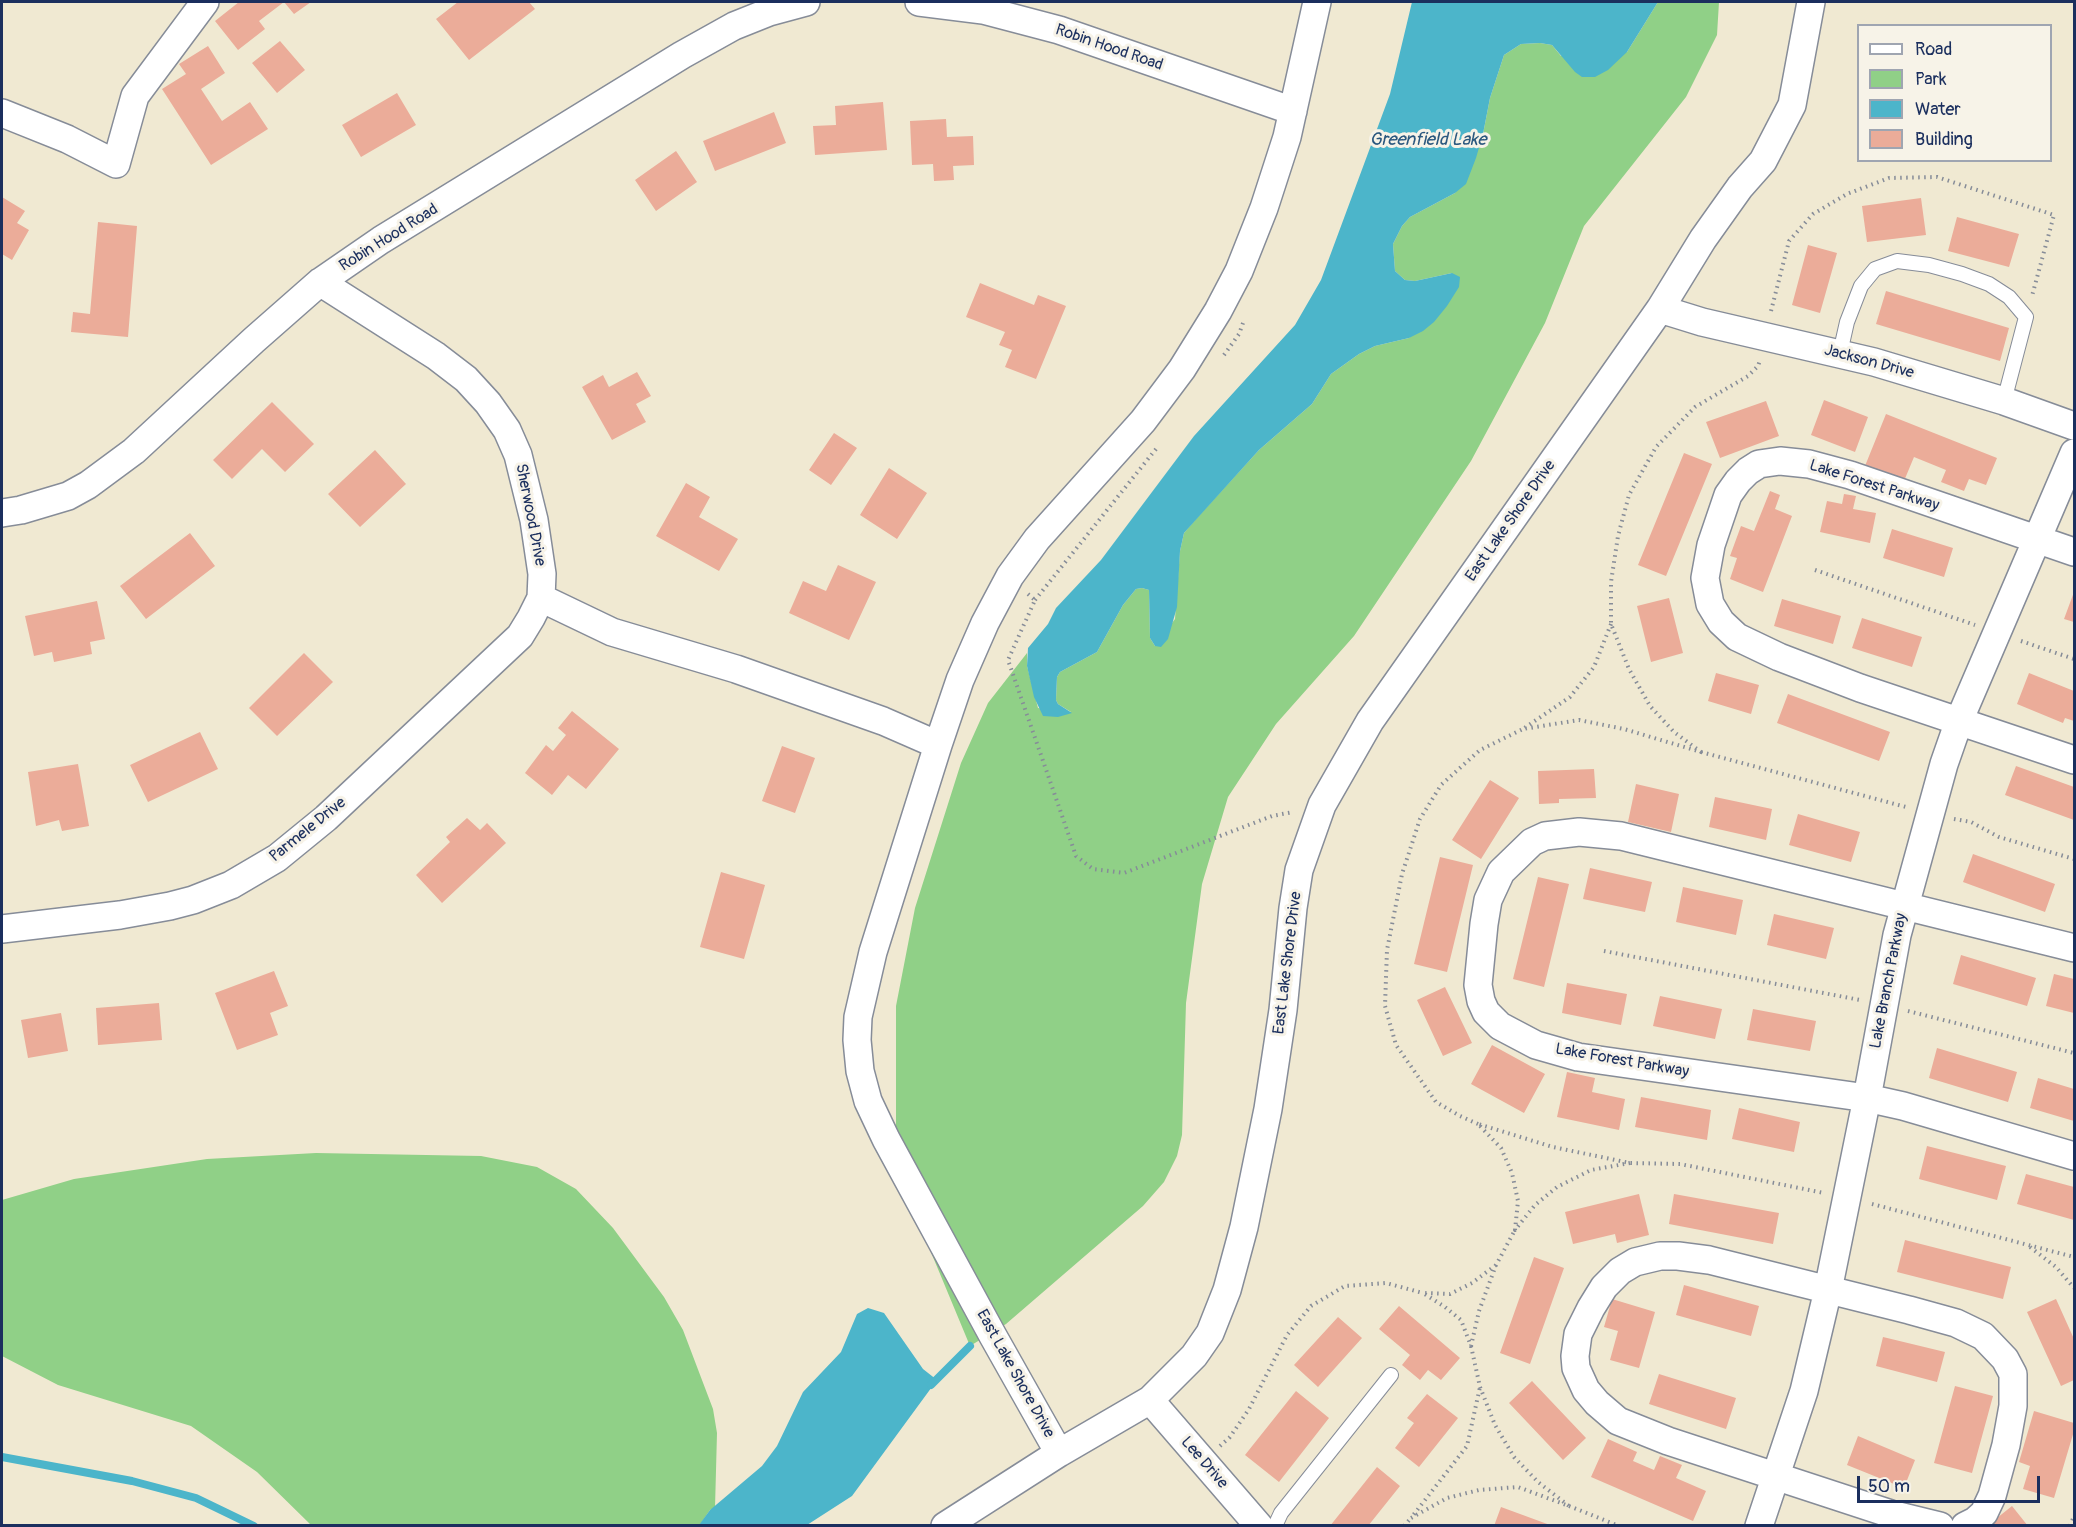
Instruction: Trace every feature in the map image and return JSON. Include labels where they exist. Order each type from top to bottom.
[{"type":"street","points":[[2,112],[67,139],[116,164],[135,96],[205,2]]},
{"type":"street","name":"Robin Hood Road","points":[[919,2],[983,10],[1059,30],[1293,111]]},
{"type":"street","name":"East Lake Shore Drive","points":[[1317,2],[1293,111],[1264,208],[1239,271],[1218,311],[1182,369],[1143,421],[1038,539],[1010,576],[985,623],[964,670],[938,745],[873,952],[858,1017],[857,1040],[860,1071],[868,1101],[886,1139],[1059,1453],[1150,1400],[1194,1356],[1210,1333],[1227,1290],[1244,1227],[1268,1109],[1284,1010],[1293,909],[1299,870],[1322,805],[1370,721],[1660,309],[1703,239],[1740,187],[1763,161],[1777,138],[1792,105],[1812,2]]},
{"type":"street","name":"Robin Hood Road","points":[[2,513],[21,510],[68,496],[88,485],[134,450],[320,282],[381,240],[682,55],[734,26],[798,3]]},
{"type":"street","name":"Sherwood Drive","points":[[320,282],[436,356],[466,380],[488,403],[507,429],[518,455],[534,520],[542,574],[541,598]]},
{"type":"street","name":"Jackson Drive","points":[[1660,309],[1702,322],[1840,353],[2004,401],[2074,426]]},
{"type":"street","name":"Lake Branch Parkway","points":[[1758,1526],[1804,1391],[1828,1290],[1904,905],[1944,764],[1959,721],[2074,453]]},
{"type":"street","name":"Lake Forest Parkway","points":[[2074,552],[1850,475],[1809,464],[1780,461],[1759,464],[1738,481],[1728,495],[1711,545],[1706,578],[1710,604],[1721,622],[1737,637],[1779,657],[1860,688],[2074,760]]},
{"type":"street","points":[[541,598],[612,632],[747,673],[883,721],[938,745]]},
{"type":"street","name":"Parmele Drive","points":[[2,929],[120,915],[170,906],[193,900],[231,885],[277,858],[326,818],[520,636],[541,598]]},
{"type":"street","name":"Lake Forest Parkway","points":[[2074,948],[1621,836],[1579,832],[1545,836],[1525,847],[1501,872],[1488,900],[1478,985],[1486,1012],[1500,1026],[1536,1046],[1578,1057],[1867,1098],[2074,1156]]},
{"type":"street","points":[[1940,1526],[1891,1514],[1668,1442],[1618,1421],[1596,1403],[1580,1379],[1575,1356],[1578,1334],[1604,1287],[1620,1271],[1643,1259],[1678,1256],[1709,1260],[1956,1323],[1983,1336],[2005,1359],[2013,1374],[2014,1389],[2006,1445],[1992,1496],[1984,1513],[1965,1526]]},
{"type":"street","name":"Lee Drive","points":[[1150,1400],[1259,1526]]},
{"type":"street","points":[[945,1526],[1059,1453]]},
{"type":"lane","points":[[1840,353],[1847,322],[1861,286],[1875,269],[1897,261],[1929,265],[1962,274],[1989,284],[2009,297],[2026,317],[2004,401]]},
{"type":"lane","points":[[1275,1526],[1281,1513],[1391,1375]]},
{"type":"path","points":[[1815,570],[2074,660]]},
{"type":"path","points":[[1010,576],[1035,600],[1008,660],[1077,856],[1093,869],[1124,873],[1272,816]]},
{"type":"path","points":[[1471,1346],[1479,1311],[1496,1265],[1515,1230],[1535,1205],[1557,1188],[1591,1170],[1630,1163],[1553,1147],[1478,1124],[1460,1116],[1436,1102],[1396,1045],[1385,1006],[1387,950],[1402,874],[1420,819],[1441,785],[1480,750],[1523,729],[1570,697],[1594,667],[1611,624],[1629,669],[1650,706],[1674,732],[1701,752]]},
{"type":"path","points":[[1523,729],[1579,720],[1624,729],[1930,814],[1971,822],[2000,837],[2074,859]]},
{"type":"path","points":[[1605,951],[1884,1005],[2074,1053]]},
{"type":"path","points":[[1478,1124],[1501,1148],[1512,1173],[1518,1201],[1515,1230]]},
{"type":"path","points":[[2074,1257],[2027,1245],[2056,1267],[2074,1288]]},
{"type":"path","points":[[1203,1461],[1230,1437],[1249,1409],[1287,1335],[1311,1306],[1345,1286],[1386,1282],[1423,1293],[1450,1294],[1472,1283],[1496,1265]]},
{"type":"path","points":[[1423,1293],[1461,1320],[1471,1346],[1480,1387],[1495,1425],[1514,1457],[1538,1482],[1569,1506]]},
{"type":"path","points":[[1404,1526],[1467,1446],[1480,1387]]},
{"type":"path","points":[[1411,1518],[1447,1498],[1479,1490],[1518,1487],[1619,1526]]},
{"type":"path","points":[[2070,1526],[2074,1516]]},
{"type":"green space","points":[[1658,2],[1719,2],[1717,35],[1686,97],[1584,226],[1545,323],[1471,461],[1354,636],[1276,724],[1228,797],[1202,884],[1186,1003],[1182,1135],[1177,1156],[1164,1182],[1143,1206],[1006,1324],[970,1346],[918,1221],[904,1175],[896,1128],[896,1006],[915,908],[961,763],[988,703],[1027,653],[1027,666],[1038,708],[1071,712],[1058,704],[1056,700],[1057,677],[1060,672],[1097,652],[1123,605],[1136,589],[1149,590],[1150,638],[1155,646],[1175,619],[1180,551],[1184,533],[1259,450],[1312,404],[1331,374],[1359,354],[1375,346],[1409,338],[1452,273],[1415,281],[1405,280],[1395,271],[1393,244],[1402,226],[1410,217],[1455,193],[1483,134],[1490,98],[1504,55],[1521,44],[1540,43],[1552,45],[1561,56],[1627,52]]},
{"type":"green space","points":[[316,1153],[481,1156],[537,1167],[576,1189],[613,1228],[664,1297],[683,1330],[713,1409],[717,1433],[715,1508],[710,1510],[699,1526],[311,1525],[257,1472],[191,1426],[58,1385],[2,1356],[2,1200],[74,1179],[207,1159]]},
{"type":"water","name":"Greenfield Lake","points":[[1412,2],[1658,2],[1627,52],[1608,70],[1595,77],[1582,77],[1575,72],[1552,45],[1521,44],[1504,55],[1490,98],[1476,158],[1466,184],[1455,193],[1410,217],[1402,226],[1393,244],[1395,271],[1405,280],[1415,281],[1452,273],[1460,277],[1459,287],[1447,306],[1423,331],[1409,338],[1375,346],[1359,354],[1331,374],[1312,404],[1259,450],[1184,533],[1180,551],[1177,607],[1168,639],[1161,647],[1155,646],[1150,638],[1149,590],[1136,589],[1123,605],[1097,652],[1060,672],[1057,677],[1056,700],[1058,704],[1072,713],[1058,717],[1043,716],[1034,697],[1027,666],[1028,648],[1048,624],[1056,608],[1101,560],[1194,436],[1295,325],[1321,280],[1390,94]]},
{"type":"water","points":[[868,1308],[884,1313],[923,1369],[937,1380],[852,1496],[807,1525],[699,1525],[710,1510],[762,1466],[777,1446],[803,1392],[841,1352],[857,1314]]},
{"type":"building","points":[[239,2],[284,2],[259,21],[265,29],[238,50],[215,21]]},
{"type":"building","points":[[284,2],[311,2],[294,14]]},
{"type":"building","points":[[458,2],[529,2],[535,9],[469,60],[436,19]]},
{"type":"building","points":[[280,41],[305,70],[277,93],[252,63]]},
{"type":"building","points":[[208,46],[225,73],[201,89],[222,121],[250,102],[268,129],[211,165],[162,89],[186,74],[179,64]]},
{"type":"building","points":[[397,93],[416,125],[361,157],[342,125]]},
{"type":"building","points":[[883,102],[887,150],[815,155],[813,126],[836,125],[835,106]]},
{"type":"building","points":[[774,112],[786,143],[715,171],[703,141]]},
{"type":"building","points":[[946,119],[947,137],[973,136],[974,165],[953,166],[954,180],[934,181],[933,164],[912,165],[910,121]]},
{"type":"building","points":[[676,151],[697,182],[656,211],[635,180]]},
{"type":"building","points":[[2,197],[25,211],[17,223],[29,230],[12,260],[2,254]]},
{"type":"building","points":[[1921,198],[1926,235],[1867,242],[1862,206]]},
{"type":"building","points":[[1957,217],[2019,234],[2009,267],[1948,251]]},
{"type":"building","points":[[98,222],[137,226],[128,337],[71,332],[73,312],[90,314]]},
{"type":"building","points":[[1808,245],[1837,253],[1820,313],[1792,305]]},
{"type":"building","points":[[980,283],[1034,305],[1038,295],[1066,306],[1036,379],[1005,367],[1012,350],[999,345],[1005,332],[966,317]]},
{"type":"building","points":[[1886,291],[2009,328],[2000,361],[1876,324]]},
{"type":"building","points":[[637,372],[651,396],[636,404],[646,422],[612,440],[582,387],[603,375],[609,387]]},
{"type":"building","points":[[1824,400],[1868,417],[1855,452],[1811,435]]},
{"type":"building","points":[[1766,401],[1779,436],[1720,458],[1706,422]]},
{"type":"building","points":[[272,402],[314,444],[285,472],[262,449],[232,479],[213,460]]},
{"type":"building","points":[[1886,414],[1997,458],[1986,485],[1969,479],[1964,491],[1941,482],[1946,470],[1914,457],[1904,481],[1865,466]]},
{"type":"building","points":[[834,433],[857,448],[831,485],[809,470]]},
{"type":"building","points":[[375,450],[406,484],[360,527],[328,494]]},
{"type":"building","points":[[1684,453],[1712,464],[1666,576],[1638,565]]},
{"type":"building","points":[[889,468],[927,493],[897,539],[860,515]]},
{"type":"building","points":[[686,483],[710,497],[699,517],[738,539],[719,571],[656,536]]},
{"type":"building","points":[[1770,491],[1780,495],[1775,509],[1792,516],[1763,592],[1730,579],[1737,558],[1730,556],[1741,526],[1754,531]]},
{"type":"building","points":[[1844,494],[1856,496],[1853,509],[1876,513],[1870,543],[1820,532],[1827,501],[1842,504]]},
{"type":"building","points":[[1892,529],[1953,548],[1944,577],[1883,558]]},
{"type":"building","points":[[190,533],[215,566],[146,619],[120,586]]},
{"type":"building","points":[[838,565],[876,582],[849,640],[789,613],[803,581],[826,591]]},
{"type":"building","points":[[2074,592],[2074,622],[2064,619]]},
{"type":"building","points":[[1669,598],[1683,653],[1651,662],[1637,606]]},
{"type":"building","points":[[1782,599],[1841,616],[1833,644],[1774,626]]},
{"type":"building","points":[[97,601],[105,639],[90,642],[92,654],[54,662],[52,652],[34,656],[25,616]]},
{"type":"building","points":[[1862,618],[1922,637],[1912,667],[1852,648]]},
{"type":"building","points":[[304,653],[333,682],[277,736],[249,708]]},
{"type":"building","points":[[1716,673],[1759,685],[1751,714],[1708,701]]},
{"type":"building","points":[[2029,673],[2074,691],[2074,721],[2065,718],[2063,723],[2017,704]]},
{"type":"building","points":[[1788,694],[1890,732],[1879,761],[1777,723]]},
{"type":"building","points":[[572,711],[619,749],[586,789],[568,775],[552,795],[525,773],[546,745],[553,751],[566,735],[558,728]]},
{"type":"building","points":[[200,732],[218,769],[148,802],[130,765]]},
{"type":"building","points":[[782,746],[815,758],[795,813],[762,801]]},
{"type":"building","points":[[78,764],[89,826],[62,831],[59,820],[36,826],[28,772]]},
{"type":"building","points":[[2016,766],[2074,787],[2074,820],[2005,795]]},
{"type":"building","points":[[1594,769],[1596,798],[1559,799],[1559,803],[1539,804],[1538,771]]},
{"type":"building","points":[[1490,780],[1519,798],[1481,859],[1452,840]]},
{"type":"building","points":[[1636,784],[1679,794],[1671,832],[1628,822]]},
{"type":"building","points":[[1715,797],[1772,809],[1766,840],[1709,827]]},
{"type":"building","points":[[1798,814],[1860,832],[1851,862],[1789,845]]},
{"type":"building","points":[[467,818],[480,830],[487,823],[506,843],[442,903],[416,875],[450,842],[446,837]]},
{"type":"building","points":[[1973,854],[2055,884],[2045,912],[1963,882]]},
{"type":"building","points":[[1440,857],[1473,865],[1447,972],[1414,964]]},
{"type":"building","points":[[1590,868],[1652,882],[1645,912],[1583,899]]},
{"type":"building","points":[[721,872],[765,885],[744,959],[700,947]]},
{"type":"building","points":[[1538,877],[1569,884],[1544,987],[1513,979]]},
{"type":"building","points":[[1683,887],[1743,900],[1736,935],[1676,922]]},
{"type":"building","points":[[1774,914],[1834,928],[1826,959],[1767,945]]},
{"type":"building","points":[[1961,955],[2036,978],[2027,1006],[1953,984]]},
{"type":"building","points":[[274,971],[288,1006],[270,1013],[278,1035],[237,1050],[215,993]]},
{"type":"building","points":[[2054,974],[2074,979],[2074,1013],[2046,1006]]},
{"type":"building","points":[[1567,983],[1627,994],[1621,1025],[1562,1013]]},
{"type":"building","points":[[1445,987],[1472,1043],[1443,1056],[1417,1000]]},
{"type":"building","points":[[1660,996],[1722,1009],[1715,1039],[1653,1026]]},
{"type":"building","points":[[159,1003],[162,1040],[98,1045],[96,1008]]},
{"type":"building","points":[[1753,1009],[1816,1021],[1810,1051],[1747,1040]]},
{"type":"building","points":[[61,1013],[68,1051],[28,1058],[21,1020]]},
{"type":"building","points":[[1492,1045],[1545,1074],[1524,1113],[1471,1084]]},
{"type":"building","points":[[1937,1048],[2017,1072],[2008,1102],[1929,1078]]},
{"type":"building","points":[[1567,1072],[1595,1078],[1592,1092],[1625,1099],[1619,1130],[1557,1117]]},
{"type":"building","points":[[2038,1078],[2074,1089],[2074,1121],[2030,1108]]},
{"type":"building","points":[[1641,1097],[1711,1110],[1707,1140],[1635,1127]]},
{"type":"building","points":[[1739,1108],[1800,1122],[1794,1152],[1732,1139]]},
{"type":"building","points":[[1927,1146],[2006,1166],[1997,1200],[1919,1179]]},
{"type":"building","points":[[2026,1174],[2074,1187],[2074,1220],[2017,1204]]},
{"type":"building","points":[[1639,1194],[1649,1235],[1617,1243],[1615,1234],[1573,1244],[1565,1212]]},
{"type":"building","points":[[1674,1194],[1779,1213],[1773,1244],[1669,1224]]},
{"type":"building","points":[[1905,1240],[2011,1267],[2003,1299],[1897,1272]]},
{"type":"building","points":[[1534,1257],[1564,1268],[1530,1364],[1500,1353]]},
{"type":"building","points":[[1684,1285],[1759,1306],[1751,1336],[1676,1315]]},
{"type":"building","points":[[1612,1299],[1655,1312],[1639,1368],[1610,1360],[1618,1331],[1604,1327]]},
{"type":"building","points":[[2056,1299],[2074,1339],[2074,1380],[2061,1386],[2027,1312]]},
{"type":"building","points":[[1399,1306],[1460,1358],[1441,1380],[1428,1370],[1420,1380],[1402,1365],[1410,1355],[1379,1329]]},
{"type":"building","points":[[1338,1317],[1362,1338],[1318,1387],[1294,1365]]},
{"type":"building","points":[[1883,1337],[1945,1352],[1937,1382],[1876,1366]]},
{"type":"building","points":[[1659,1374],[1736,1398],[1726,1429],[1649,1404]]},
{"type":"building","points":[[1532,1381],[1586,1438],[1563,1460],[1509,1403]]},
{"type":"building","points":[[1955,1386],[1993,1396],[1972,1473],[1934,1463]]},
{"type":"building","points":[[1296,1391],[1329,1418],[1279,1482],[1245,1455]]},
{"type":"building","points":[[1427,1394],[1458,1418],[1419,1467],[1395,1448],[1414,1423],[1407,1418]]},
{"type":"building","points":[[2034,1411],[2074,1423],[2074,1431],[2054,1498],[2023,1489],[2030,1466],[2019,1462]]},
{"type":"building","points":[[1858,1436],[1915,1460],[1904,1488],[1847,1465]]},
{"type":"building","points":[[1608,1439],[1637,1452],[1633,1461],[1654,1470],[1660,1456],[1682,1465],[1676,1478],[1706,1491],[1693,1521],[1591,1477]]},
{"type":"building","points":[[1377,1467],[1400,1486],[1368,1526],[1330,1526]]},
{"type":"building","points":[[2012,1506],[2028,1526],[1987,1526]]},
{"type":"building","points":[[1501,1507],[1550,1525],[1550,1526],[1494,1526]]},
{"type":"waterway","points":[[931,1385],[970,1346]]},
{"type":"waterway","points":[[2,1457],[132,1481],[196,1498],[254,1526]]}]
